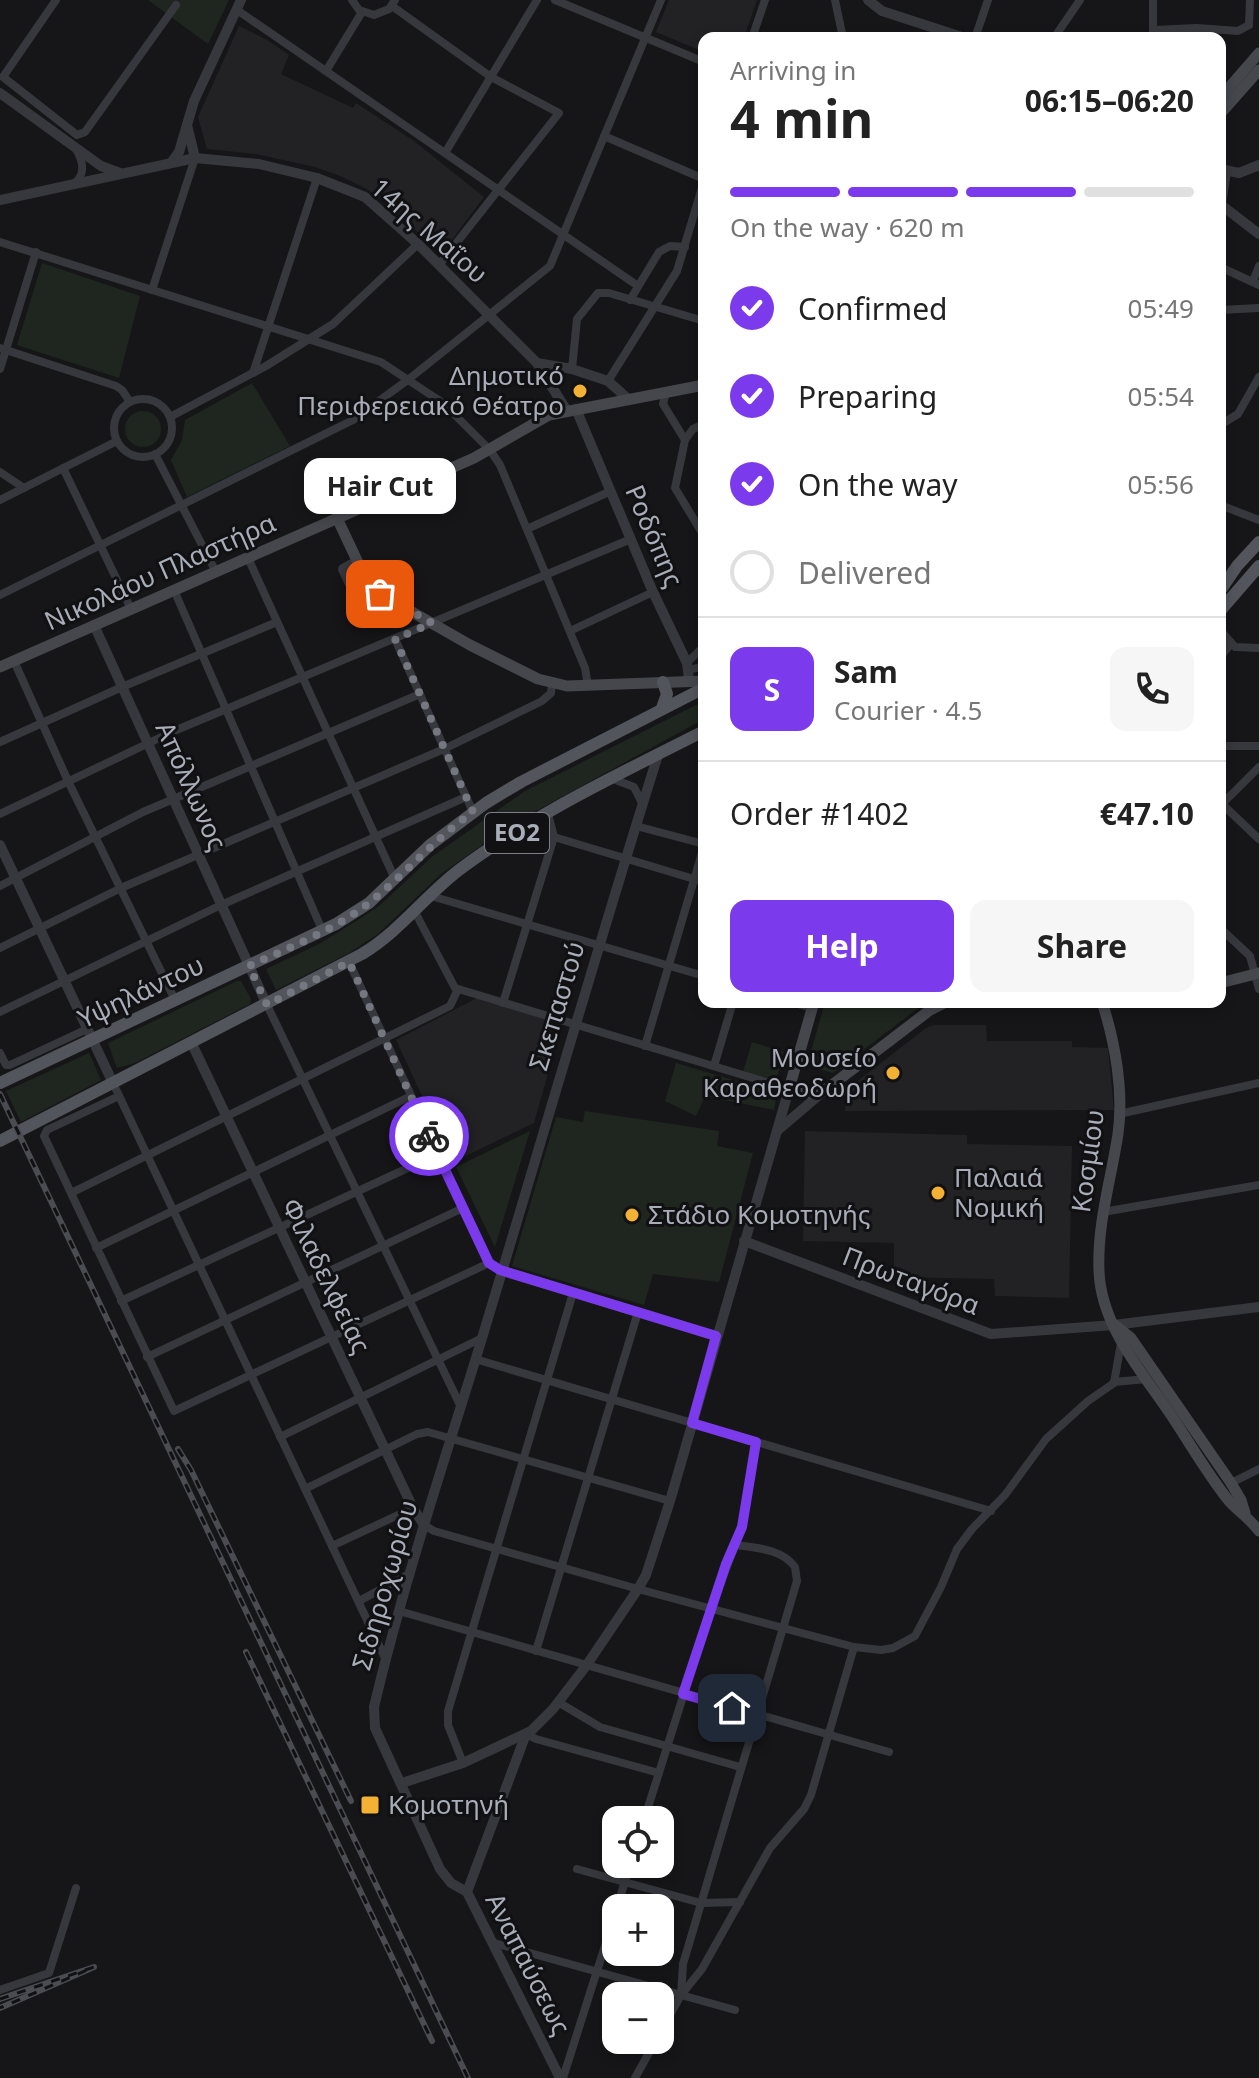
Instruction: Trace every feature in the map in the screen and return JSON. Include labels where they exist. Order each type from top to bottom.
[{"type":"main road","points":[[1226,91],[1259,53]]},
{"type":"main road","points":[[1226,107],[1259,70]]},
{"type":"main road","name":"Νικολάου Πλαστήρα","points":[[0,667],[490,450],[533,423],[571,410],[698,386]]},
{"type":"main road","points":[[337,518],[370,588],[481,651],[552,684],[588,686],[663,682],[688,671],[698,677]]},
{"type":"main road","points":[[1226,574],[1259,542]]},
{"type":"main road","points":[[1226,604],[1259,566]]},
{"type":"main road","points":[[662,708],[667,694],[663,682]]},
{"type":"main road","name":"Υψηλάντου","points":[[0,1083],[90,1034],[175,1000],[323,932],[361,909],[430,845],[473,812],[521,782],[698,691]]},
{"type":"main road","name":"ΕΟ2","points":[[0,1141],[349,962],[383,940],[460,870],[548,814],[698,734]]},
{"type":"main road","points":[[1226,981],[1257,973]]},
{"type":"main road","points":[[812,1008],[789,1089],[812,1094],[828,1088],[934,1008]]},
{"type":"main road","name":"Κοσμίου","points":[[1104,1008],[1112,1033],[1119,1114],[1099,1244],[1099,1278],[1105,1302],[1121,1343],[1218,1486],[1259,1531]]},
{"type":"main road","name":"Κοσμίου","points":[[1114,1325],[1131,1338],[1231,1483],[1245,1513]]},
{"type":"street","points":[[56,0],[3,77],[73,145],[107,169],[126,174]]},
{"type":"street","points":[[352,0],[362,12],[380,14],[394,3],[491,77],[559,113],[439,265]]},
{"type":"street","points":[[445,153],[537,0]]},
{"type":"street","points":[[555,0],[698,60]]},
{"type":"street","points":[[0,595],[353,420],[550,266],[661,0]]},
{"type":"street","points":[[754,32],[765,0]]},
{"type":"street","points":[[835,0],[842,32]]},
{"type":"street","points":[[868,0],[882,11],[947,32]]},
{"type":"street","points":[[977,32],[988,0]]},
{"type":"street","points":[[1058,32],[1080,0]]},
{"type":"street","points":[[1153,0],[1153,32]]},
{"type":"street","points":[[1249,25],[1250,0]]},
{"type":"street","points":[[0,93],[77,135],[85,132],[176,5]]},
{"type":"street","points":[[169,164],[179,152],[194,101],[239,5],[326,71],[638,286]]},
{"type":"street","points":[[326,71],[362,12]]},
{"type":"street","points":[[1168,32],[1197,28],[1238,31],[1249,25],[1259,27]]},
{"type":"street","points":[[152,290],[195,158],[187,125]]},
{"type":"street","points":[[604,136],[698,177]]},
{"type":"street","points":[[73,145],[83,168],[73,185]]},
{"type":"street","name":"14ης Μαΐου","points":[[0,200],[195,158],[259,164],[317,178],[365,197],[418,244],[537,363],[571,410]]},
{"type":"street","points":[[1226,171],[1241,173],[1259,165]]},
{"type":"street","points":[[253,373],[317,178]]},
{"type":"street","points":[[608,381],[677,271],[698,201]]},
{"type":"street","points":[[1226,212],[1259,234]]},
{"type":"street","points":[[0,242],[376,360],[443,403],[490,450],[500,465],[586,671],[588,686]]},
{"type":"street","points":[[170,417],[253,373],[338,320],[418,244]]},
{"type":"street","points":[[630,300],[662,250],[670,246],[685,247]]},
{"type":"street","points":[[0,369],[3,349],[36,252]]},
{"type":"street","points":[[1226,270],[1256,283],[1259,266]]},
{"type":"street","points":[[572,369],[577,319],[594,296],[602,292],[698,319]]},
{"type":"street","points":[[1226,310],[1259,308]]},
{"type":"street","points":[[3,349],[116,386],[130,402]]},
{"type":"street","points":[[537,363],[572,369],[608,381],[627,398]]},
{"type":"street","points":[[1226,421],[1238,414],[1259,377]]},
{"type":"street","points":[[667,392],[663,404],[685,440]]},
{"type":"street","points":[[155,401],[170,417],[172,428],[169,441],[155,454],[145,457],[134,455],[117,441],[116,419],[130,402],[155,401]]},
{"type":"street","name":"Ροδόπης","points":[[571,410],[611,491],[688,671]]},
{"type":"street","points":[[697,524],[675,488],[685,440],[698,427]]},
{"type":"street","points":[[0,500],[117,441]]},
{"type":"street","points":[[155,454],[216,572]]},
{"type":"street","points":[[63,468],[131,609]]},
{"type":"street","points":[[0,472],[24,488]]},
{"type":"street","points":[[527,529],[611,491]]},
{"type":"street","points":[[1226,507],[1259,520]]},
{"type":"street","points":[[0,814],[226,709],[631,539]]},
{"type":"street","points":[[248,558],[395,879]]},
{"type":"street","points":[[356,562],[343,569],[367,620]]},
{"type":"street","points":[[174,590],[323,932]]},
{"type":"street","points":[[570,631],[653,592]]},
{"type":"street","points":[[0,742],[277,622]]},
{"type":"street","name":"Απόλλωνος","points":[[94,625],[267,1005]]},
{"type":"street","points":[[1226,638],[1237,647],[1259,648]]},
{"type":"street","points":[[395,639],[473,812]]},
{"type":"street","points":[[1226,651],[1231,644]]},
{"type":"street","points":[[688,671],[698,655]]},
{"type":"street","points":[[14,661],[68,781],[175,1000]]},
{"type":"street","points":[[688,671],[698,668]]},
{"type":"street","points":[[0,948],[121,888],[444,749],[542,701],[551,693],[552,684]]},
{"type":"street","points":[[0,886],[173,799],[420,694]]},
{"type":"street","points":[[1226,746],[1259,746]]},
{"type":"street","name":"Σκεπαστού","points":[[500,1270],[658,755]]},
{"type":"street","points":[[1226,800],[1259,767]]},
{"type":"street","points":[[613,779],[634,787],[643,805]]},
{"type":"street","points":[[0,1012],[221,905],[466,797]]},
{"type":"street","points":[[1226,809],[1259,839]]},
{"type":"street","points":[[503,1003],[554,837],[548,814]]},
{"type":"street","points":[[636,826],[698,843]]},
{"type":"street","points":[[554,837],[698,880]]},
{"type":"street","points":[[0,845],[385,1658]]},
{"type":"street","points":[[645,1046],[698,864]]},
{"type":"street","points":[[431,896],[698,974]]},
{"type":"street","points":[[402,1783],[463,1763],[526,1734],[558,1702],[586,1666],[646,1575],[789,1089],[458,989],[452,986],[415,912]]},
{"type":"street","points":[[1226,934],[1250,956],[1259,989]]},
{"type":"street","points":[[349,962],[489,1263],[500,1270],[716,1336]]},
{"type":"street","points":[[71,1193],[450,1006],[458,989]]},
{"type":"street","points":[[267,1005],[460,1405]]},
{"type":"street","points":[[714,1066],[731,1008]]},
{"type":"street","points":[[0,1053],[5,1063],[10,1065],[90,1034]]},
{"type":"street","name":"Φιλαδελφείας","points":[[192,1044],[413,1508],[424,1525]]},
{"type":"street","points":[[1119,1114],[1259,1083]]},
{"type":"street","points":[[775,1133],[828,1088]]},
{"type":"street","points":[[119,1096],[47,1130],[44,1136],[174,1411],[489,1263]]},
{"type":"street","points":[[96,1248],[411,1096]]},
{"type":"street","points":[[121,1301],[438,1154]]},
{"type":"street","points":[[1103,1212],[1259,1185]]},
{"type":"street","points":[[147,1357],[463,1208]]},
{"type":"street","name":"Πρωταγόρα","points":[[744,1241],[985,1333],[1114,1325],[1259,1307]]},
{"type":"street","name":"Σιδηροχωρίου","points":[[467,1892],[451,1883],[440,1869],[373,1718],[385,1658],[500,1270]]},
{"type":"street","points":[[463,1763],[447,1718],[573,1293]]},
{"type":"street","points":[[536,1651],[638,1312]]},
{"type":"street","points":[[280,1437],[482,1338]]},
{"type":"street","points":[[1114,1382],[1121,1343]]},
{"type":"street","points":[[475,1359],[991,1511]]},
{"type":"street","points":[[424,1525],[434,1531],[495,1549],[784,1629],[854,1647],[893,1648],[915,1636],[957,1549],[991,1511],[1046,1439],[1114,1382],[1147,1379]]},
{"type":"street","points":[[305,1489],[422,1432],[670,1501]]},
{"type":"street","points":[[648,1806],[711,1608],[744,1520],[756,1442]]},
{"type":"street","points":[[1231,1483],[1259,1469]]},
{"type":"street","points":[[332,1546],[413,1508]]},
{"type":"street","points":[[681,1995],[683,1964],[797,1581],[795,1567],[789,1560],[770,1550],[736,1545]]},
{"type":"street","points":[[359,1601],[409,1574]]},
{"type":"street","points":[[399,1611],[889,1752]]},
{"type":"street","points":[[674,2008],[702,1969],[770,1848],[804,1809],[811,1795],[854,1647]]},
{"type":"street","points":[[558,1702],[600,1727],[740,1767]]},
{"type":"street","points":[[526,1734],[659,1773]]},
{"type":"street","name":"Αναπαύσεως","points":[[526,1734],[467,1892],[561,2078]]},
{"type":"street","points":[[577,1869],[701,1903],[740,1902]]},
{"type":"street","points":[[621,1894],[626,1878]]},
{"type":"street","points":[[0,1990],[49,1973],[76,1888]]},
{"type":"street","points":[[494,1943],[735,2010]]},
{"type":"street","points":[[561,2078],[602,1958]]},
{"type":"street","points":[[635,2078],[648,2054]]},
{"type":"shaded area","points":[[148,0],[229,0],[208,44]]},
{"type":"shaded area","points":[[669,0],[757,0],[746,32],[698,32],[698,50],[656,32]]},
{"type":"shaded area","points":[[239,26],[289,55],[281,74],[353,108],[356,103],[414,141],[484,197],[441,254],[384,201],[340,176],[256,154],[207,149],[198,117]]},
{"type":"shaded area","points":[[42,263],[140,296],[119,378],[17,345]]},
{"type":"shaded area","points":[[252,383],[290,446],[187,497],[171,460],[182,440],[185,420]]},
{"type":"shaded area","points":[[143,411],[156,416],[161,429],[156,442],[143,447],[130,442],[125,429],[130,416]]},
{"type":"shaded area","points":[[698,704],[698,722],[514,823],[441,874],[378,934],[349,953],[276,990],[266,969],[319,944],[380,905],[433,856],[525,791]]},
{"type":"shaded area","points":[[241,981],[251,999],[250,1004],[135,1063],[117,1068],[108,1043]]},
{"type":"shaded area","points":[[477,998],[562,1024],[534,1123],[453,1162],[396,1040]]},
{"type":"shaded area","points":[[823,1008],[918,1008],[833,1073],[807,1066]]},
{"type":"shaded area","points":[[934,1025],[986,1025],[987,1041],[1072,1041],[1072,1047],[1108,1048],[1114,1110],[845,1111],[846,1090],[926,1028]]},
{"type":"shaded area","points":[[752,1042],[784,1052],[776,1081],[743,1072]]},
{"type":"shaded area","points":[[89,1053],[101,1080],[21,1122],[6,1091]]},
{"type":"shaded area","points":[[676,1063],[777,1093],[774,1110],[705,1096],[696,1116],[665,1101]]},
{"type":"shaded area","name":"Στάδιο Κομοτηνής","points":[[585,1111],[719,1131],[717,1146],[753,1153],[719,1282],[653,1274],[644,1305],[512,1266],[556,1117],[583,1122]]},
{"type":"shaded area","points":[[530,1131],[495,1247],[456,1167]]},
{"type":"shaded area","name":"Παλαιά Νομική","points":[[805,1131],[967,1135],[967,1144],[1072,1146],[1069,1298],[995,1296],[994,1279],[894,1277],[894,1243],[803,1241]]},
{"type":"railway","points":[[0,1094],[468,2078]]},
{"type":"railway","points":[[178,1449],[191,1470],[351,1801]]},
{"type":"railway","points":[[246,1652],[432,2041]]},
{"type":"railway","points":[[0,1999],[94,1967],[0,2008]]},
{"type":"way so far","points":[[380,594],[432,623],[395,639],[473,812],[430,845],[361,909],[323,932],[249,966],[267,1005],[349,962],[429,1136]]},
{"type":"place","name":"Δημοτικό Περιφερειακό Θέατρο","points":[[580,391]]},
{"type":"place","name":"Hair Cut","points":[[380,594]]},
{"type":"place","name":"Μουσείο Καραθεοδωρή","points":[[893,1073]]},
{"type":"place","name":"Παλαιά Νομική","points":[[938,1193]]},
{"type":"place","name":"Στάδιο Κομοτηνής","points":[[632,1215]]},
{"type":"place","name":"Κομοτηνή","points":[[370,1805]]},
{"type":"route","points":[[429,1136],[489,1263],[500,1270],[716,1336],[692,1423],[756,1442],[742,1527],[726,1564],[683,1694],[732,1708]]}]
